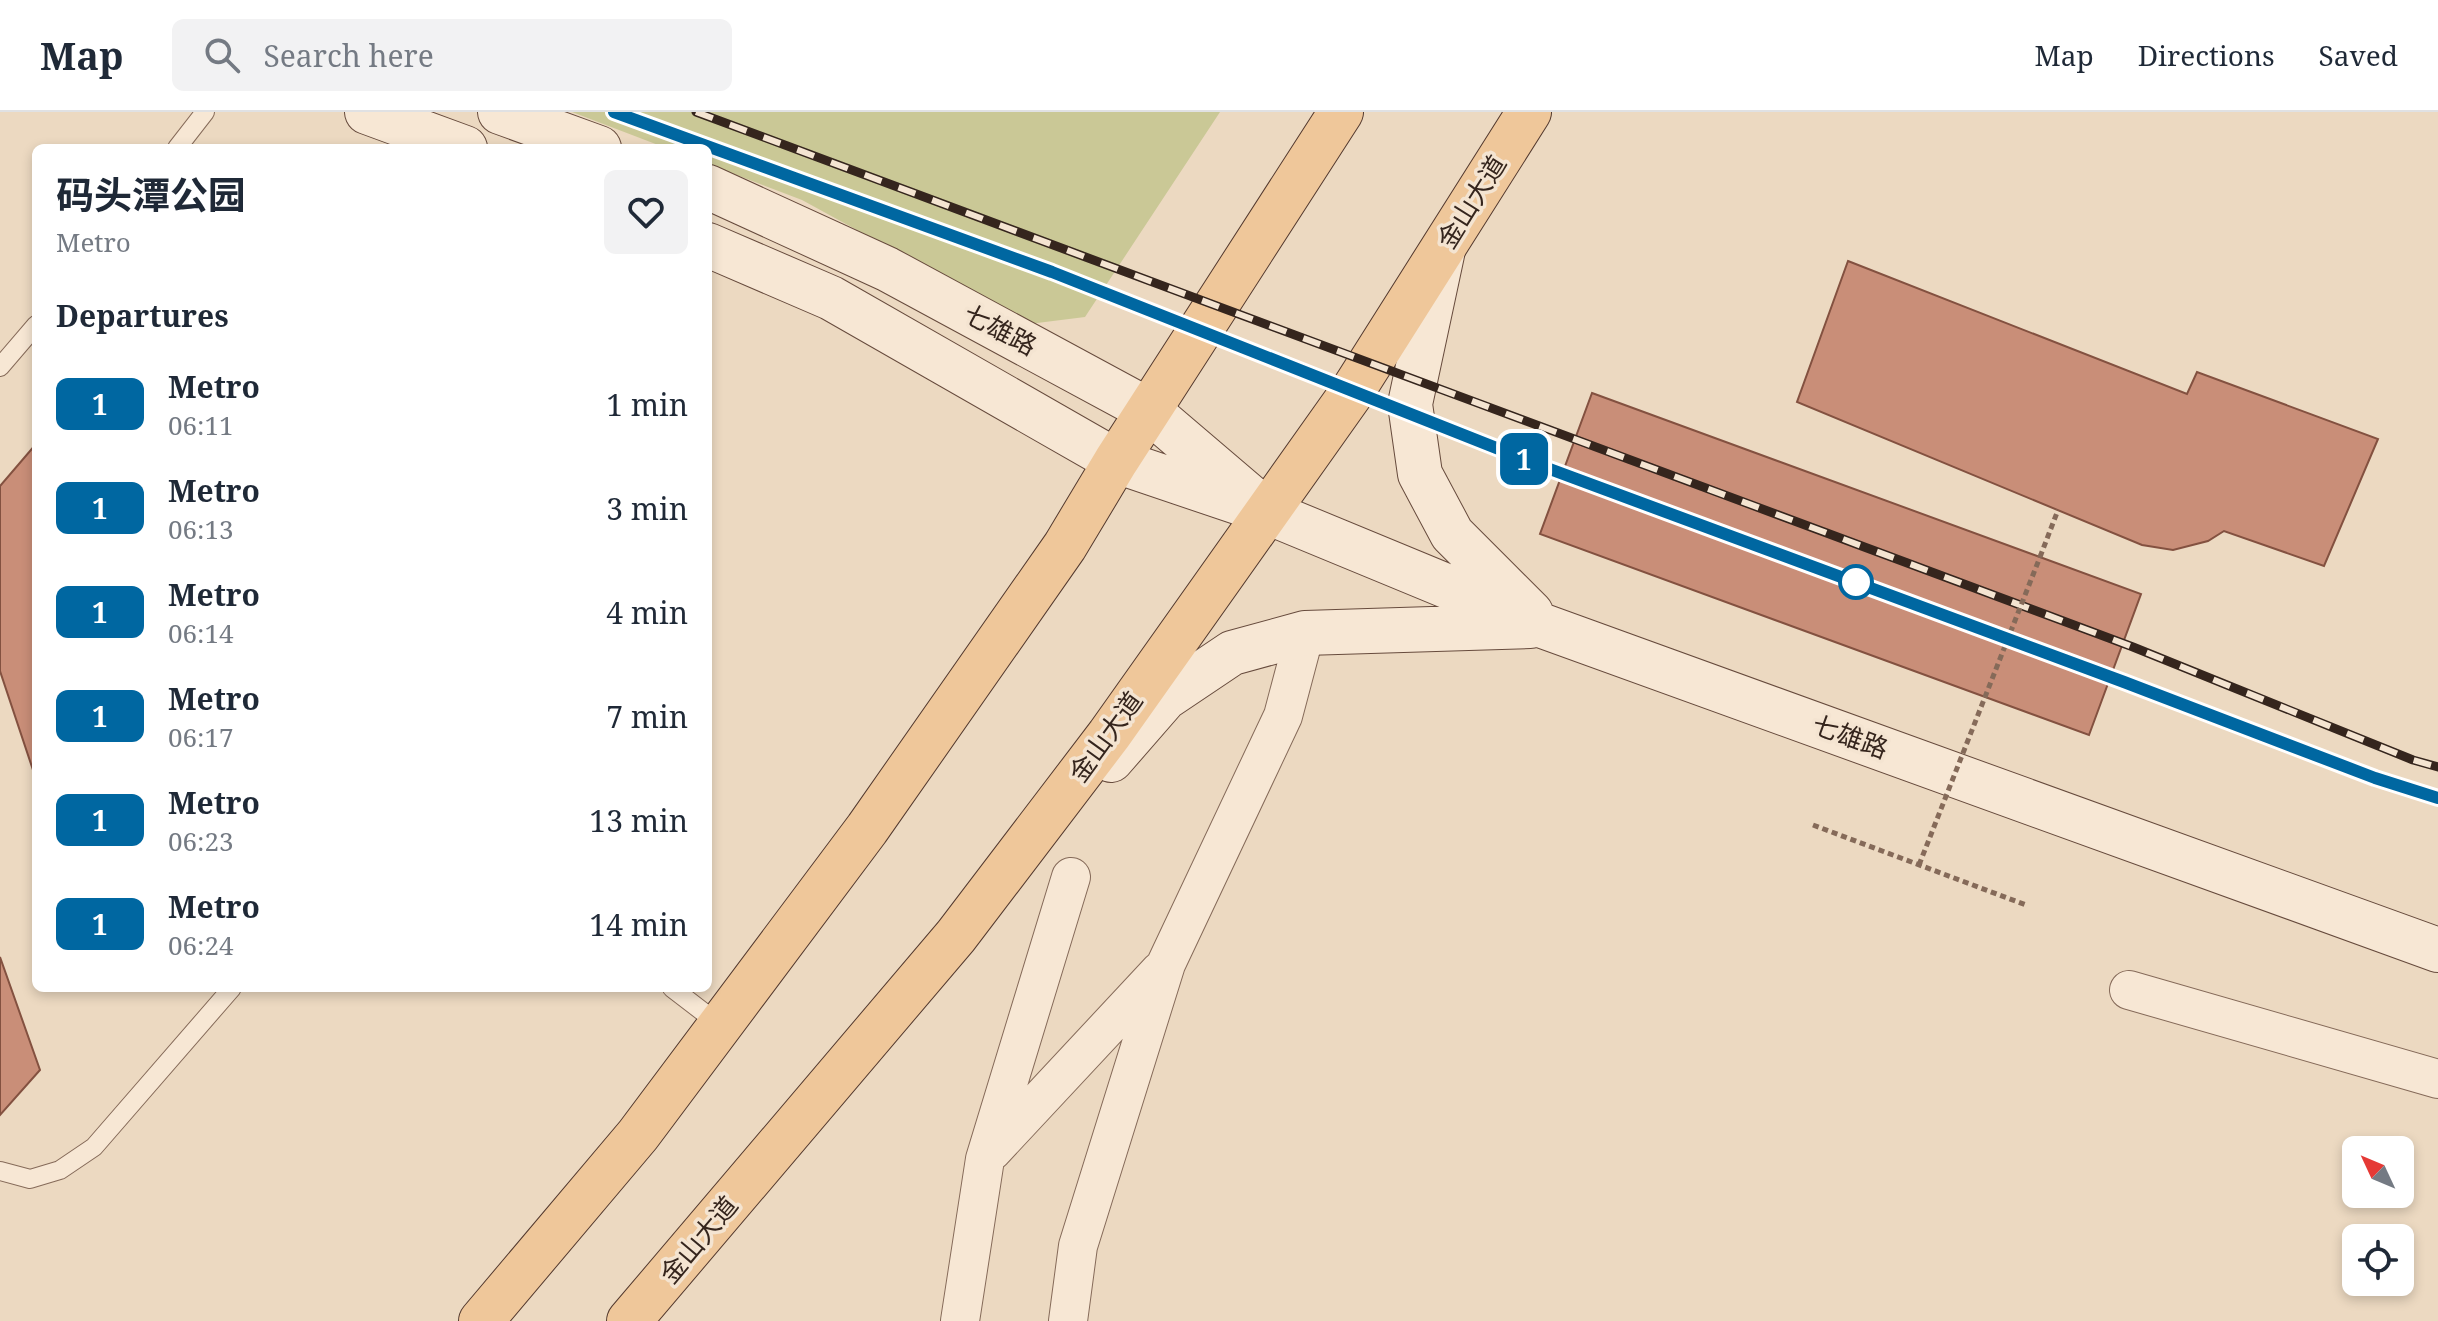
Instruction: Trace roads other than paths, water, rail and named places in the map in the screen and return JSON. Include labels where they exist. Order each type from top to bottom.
[{"type":"main road","points":[[481,1321],[638,1135],[903,777],[1065,546],[1148,410],[1341,112]]},
{"type":"main road","name":"金山大道","points":[[629,1321],[956,936],[1109,735],[1350,395],[1529,112]]},
{"type":"street","points":[[367,112],[454,144]]},
{"type":"street","points":[[500,112],[588,144]]},
{"type":"street","name":"七雄路","points":[[712,189],[887,269],[1148,410],[1267,512]]},
{"type":"street","name":"七雄路","points":[[712,247],[831,298],[1116,461],[1267,512],[1543,626],[2438,950]]},
{"type":"street","points":[[1443,247],[1410,404],[1420,474],[1452,534],[1543,626]]},
{"type":"street","points":[[956,936],[1165,698],[1232,653],[1305,633],[1543,626]]},
{"type":"street","points":[[1068,1321],[1078,1246],[1166,964],[1283,716],[1305,633]]},
{"type":"street","points":[[960,1321],[985,1159],[1071,877]]},
{"type":"street","points":[[985,1159],[1166,964]]},
{"type":"street","points":[[2129,990],[2438,1079]]},
{"type":"lane","points":[[180,144],[205,112]]},
{"type":"lane","points":[[0,367],[32,330]]},
{"type":"lane","points":[[0,1171],[30,1179],[60,1170],[94,1147],[229,992]]},
{"type":"lane","points":[[677,992],[720,1025]]},
{"type":"railway","points":[[613,112],[701,144]]},
{"type":"railway","points":[[696,112],[2133,647],[2413,760],[2438,767]]},
{"type":"railway","points":[[712,148],[1052,272],[1547,468],[2375,778],[2438,798]]},
{"type":"metro line","name":"1","points":[[614,112],[699,144]]},
{"type":"metro line","name":"1","points":[[712,149],[1052,272],[1547,468],[2375,778],[2438,798]]}]
